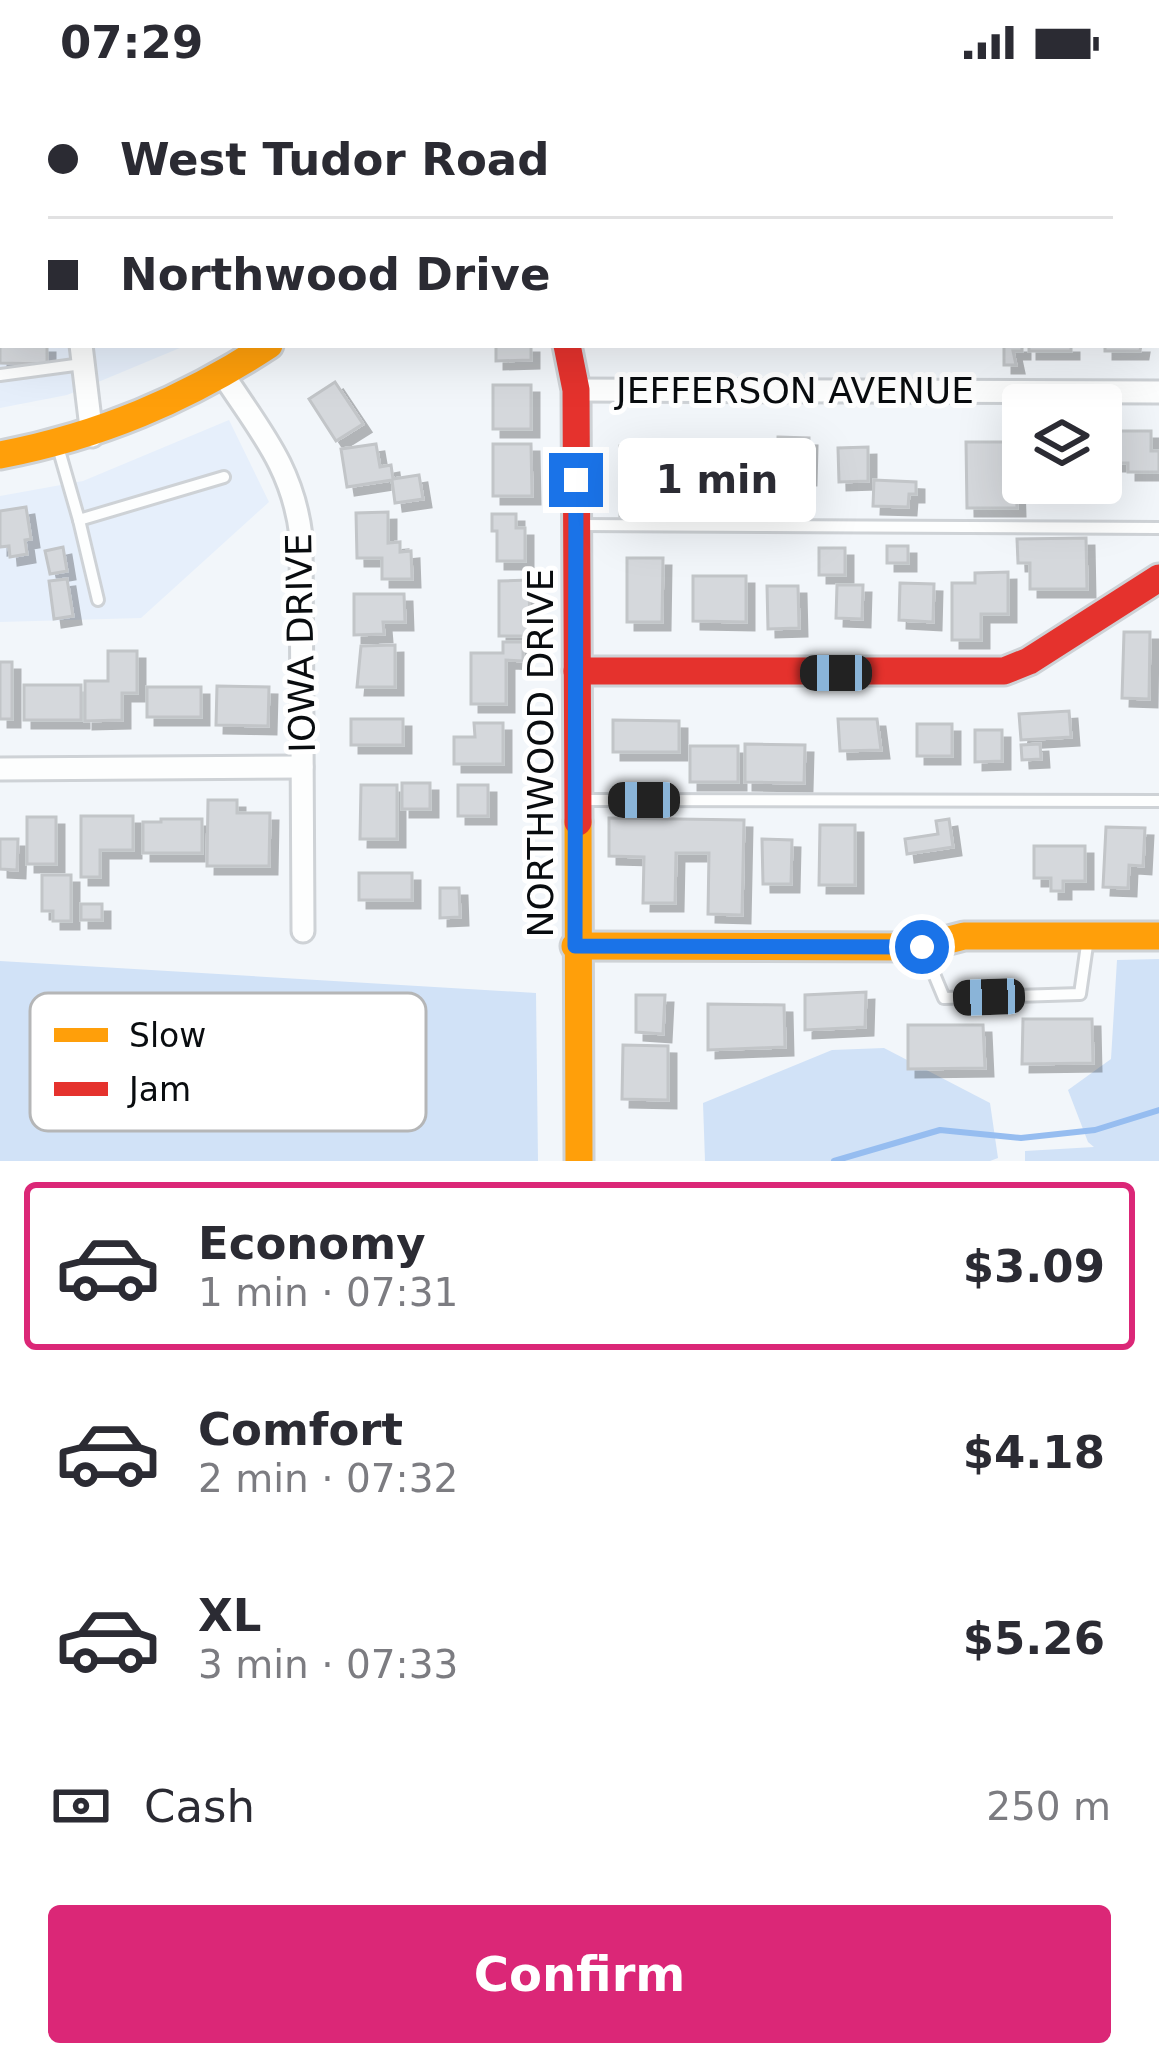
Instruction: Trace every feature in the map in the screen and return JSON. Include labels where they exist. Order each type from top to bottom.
[{"type":"street","name":"NORTHWOOD DRIVE","points":[[568,348],[576,390],[579,1161]]},
{"type":"street","points":[[81,354],[92,436]]},
{"type":"street","points":[[0,455],[92,436],[156,412],[243,357]]},
{"type":"street","name":"IOWA DRIVE","points":[[243,357],[296,498],[301,536],[303,932]]},
{"type":"street","name":"JEFFERSON AVENUE","points":[[576,390],[1159,392]]},
{"type":"street","points":[[577,671],[1004,671],[1029,661],[1159,578]]},
{"type":"street","points":[[0,770],[302,767]]},
{"type":"street","points":[[575,946],[922,947],[964,936],[1159,936]]},
{"type":"lane","points":[[0,375],[81,354]]},
{"type":"lane","points":[[57,444],[98,600]]},
{"type":"lane","points":[[79,520],[224,477]]},
{"type":"lane","points":[[576,525],[1159,528]]},
{"type":"lane","points":[[576,800],[1159,801]]},
{"type":"lane","points":[[922,947],[944,998],[1080,994],[1088,935]]},
{"type":"shaded area","points":[[0,348],[180,348],[67,395],[0,408]]},
{"type":"shaded area","points":[[229,420],[269,502],[141,618],[0,622],[0,496],[83,481]]},
{"type":"shaded area","points":[[1159,959],[1159,1161],[1025,1161],[1025,1151],[1094,1147],[1068,1090],[1111,1059],[1117,960]]},
{"type":"shaded area","points":[[0,961],[536,993],[538,1161],[0,1161]]},
{"type":"shaded area","points":[[884,1048],[990,1103],[998,1158],[705,1161],[703,1103],[832,1050]]},
{"type":"building","points":[[0,348],[47,348],[47,364],[0,363]]},
{"type":"building","points":[[496,348],[531,348],[531,360],[496,361]]},
{"type":"building","points":[[1004,348],[1022,348],[1013,351],[1016,365],[1004,365]]},
{"type":"building","points":[[1029,348],[1071,348],[1071,351]]},
{"type":"building","points":[[1105,348],[1140,348],[1140,351]]},
{"type":"building","points":[[335,382],[363,424],[336,441],[309,399]]},
{"type":"building","points":[[493,385],[531,385],[531,429],[493,429]]},
{"type":"building","points":[[1122,431],[1151,431],[1151,451],[1159,451],[1159,472],[1128,472],[1128,463],[1122,463]]},
{"type":"building","points":[[778,437],[809,438],[808,477],[777,476]]},
{"type":"building","points":[[966,442],[1002,442],[1002,504],[1017,504],[1017,508],[967,508]]},
{"type":"building","points":[[376,444],[380,467],[391,465],[393,479],[419,475],[423,499],[395,503],[392,480],[347,487],[341,449]]},
{"type":"building","points":[[493,444],[531,444],[532,496],[493,496]]},
{"type":"building","points":[[692,445],[741,445],[741,515],[692,516]]},
{"type":"building","points":[[620,446],[669,447],[669,460],[684,460],[684,473],[672,473],[672,517],[620,516]]},
{"type":"building","points":[[868,447],[868,481],[839,482],[838,448]]},
{"type":"building","points":[[874,480],[916,482],[916,494],[909,494],[908,507],[873,506]]},
{"type":"building","points":[[26,507],[31,539],[25,540],[27,554],[10,557],[9,546],[0,547],[0,511]]},
{"type":"building","points":[[388,512],[388,543],[400,542],[400,552],[411,551],[412,579],[382,579],[382,558],[357,558],[356,513]]},
{"type":"building","points":[[492,514],[516,514],[516,528],[525,528],[525,561],[497,561]]},
{"type":"building","points":[[1086,538],[1087,589],[1030,589],[1030,563],[1018,563],[1017,539]]},
{"type":"building","points":[[887,546],[908,546],[908,563],[887,563]]},
{"type":"building","points":[[63,547],[67,571],[50,574],[45,551]]},
{"type":"building","points":[[819,548],[845,548],[845,575],[819,575]]},
{"type":"building","points":[[627,558],[663,558],[662,622],[627,622]]},
{"type":"building","points":[[1008,572],[1008,614],[981,614],[981,640],[952,640],[952,583],[975,583],[975,573]]},
{"type":"building","points":[[693,576],[746,576],[746,622],[693,621]]},
{"type":"building","points":[[67,579],[73,616],[54,619],[49,581]]},
{"type":"building","points":[[529,580],[530,636],[499,636],[499,581]]},
{"type":"building","points":[[900,583],[934,584],[933,622],[899,620]]},
{"type":"building","points":[[837,585],[863,585],[862,619],[836,618]]},
{"type":"building","points":[[767,586],[798,586],[799,628],[768,629]]},
{"type":"building","points":[[354,594],[404,594],[405,622],[383,622],[384,634],[354,635]]},
{"type":"building","points":[[1124,632],[1150,632],[1149,699],[1122,698]]},
{"type":"building","points":[[503,642],[523,642],[523,661],[506,660],[506,704],[471,704],[471,653],[503,653]]},
{"type":"building","points":[[395,645],[395,687],[357,687],[361,646]]},
{"type":"building","points":[[108,651],[137,651],[137,693],[122,693],[122,720],[85,721],[85,681],[108,681]]},
{"type":"building","points":[[0,662],[12,662],[12,719],[0,719]]},
{"type":"building","points":[[24,685],[81,685],[81,720],[24,720]]},
{"type":"building","points":[[217,686],[269,687],[268,726],[216,725]]},
{"type":"building","points":[[147,687],[201,687],[201,717],[147,717]]},
{"type":"building","points":[[1069,711],[1071,737],[1021,740],[1019,714]]},
{"type":"building","points":[[351,719],[403,719],[403,745],[351,745]]},
{"type":"building","points":[[838,719],[877,719],[881,750],[840,751]]},
{"type":"building","points":[[613,720],[679,721],[679,752],[613,752]]},
{"type":"building","points":[[474,723],[503,723],[503,764],[454,764],[454,737],[475,737]]},
{"type":"building","points":[[917,724],[952,724],[952,756],[917,756]]},
{"type":"building","points":[[975,730],[1002,730],[1002,761],[975,762]]},
{"type":"building","points":[[745,744],[805,745],[804,783],[745,782]]},
{"type":"building","points":[[1040,744],[1041,759],[1022,760],[1021,745]]},
{"type":"building","points":[[690,746],[738,746],[738,782],[690,782]]},
{"type":"building","points":[[402,783],[430,783],[430,809],[402,809]]},
{"type":"building","points":[[361,785],[397,785],[397,839],[360,839]]},
{"type":"building","points":[[458,785],[488,785],[488,816],[458,816]]},
{"type":"building","points":[[208,800],[237,800],[237,813],[270,813],[269,866],[207,866]]},
{"type":"building","points":[[81,816],[133,816],[133,850],[100,850],[100,877],[81,877]]},
{"type":"building","points":[[27,817],[56,817],[56,864],[27,864]]},
{"type":"building","points":[[609,818],[744,820],[742,915],[708,914],[709,853],[676,853],[675,903],[643,903],[644,857],[609,856]]},
{"type":"building","points":[[202,819],[202,853],[143,853],[143,822]]},
{"type":"building","points":[[949,819],[953,847],[907,854],[905,839],[938,834],[936,821]]},
{"type":"building","points":[[820,825],[855,825],[855,885],[819,885]]},
{"type":"building","points":[[1106,827],[1145,828],[1143,866],[1129,865],[1128,888],[1103,887]]},
{"type":"building","points":[[0,839],[18,839],[17,870],[0,869]]},
{"type":"building","points":[[762,839],[792,840],[791,884],[763,884]]},
{"type":"building","points":[[1034,846],[1085,846],[1085,881],[1063,881],[1063,891],[1051,891],[1051,878],[1034,878]]},
{"type":"building","points":[[359,873],[412,873],[412,900],[359,900]]},
{"type":"building","points":[[42,875],[71,875],[71,921],[53,921],[53,911],[42,911]]},
{"type":"building","points":[[440,888],[459,888],[460,917],[440,918]]},
{"type":"building","points":[[81,904],[102,904],[102,920],[81,920]]},
{"type":"building","points":[[866,992],[865,1027],[805,1030],[805,995]]},
{"type":"building","points":[[636,995],[665,995],[663,1034],[636,1032]]},
{"type":"building","points":[[708,1004],[784,1005],[785,1047],[708,1050]]},
{"type":"building","points":[[1023,1019],[1092,1019],[1093,1063],[1022,1064]]},
{"type":"building","points":[[908,1025],[983,1025],[985,1068],[908,1069]]},
{"type":"building","points":[[623,1045],[668,1046],[668,1100],[622,1099]]},
{"type":"waterway","points":[[834,1161],[940,1130],[1021,1138],[1095,1130],[1159,1110]]},
{"type":"traffic: slow","points":[[0,455],[72,438],[140,414],[264,348]]},
{"type":"traffic: slow","points":[[578,822],[579,1161]]},
{"type":"traffic: slow","points":[[575,946],[922,947],[964,936],[1159,936]]},
{"type":"traffic: jam","points":[[568,348],[576,390],[578,822]]},
{"type":"traffic: jam","points":[[577,671],[1004,671],[1029,661],[1159,578]]},
{"type":"route","points":[[576,480],[575,946],[922,947]]}]
